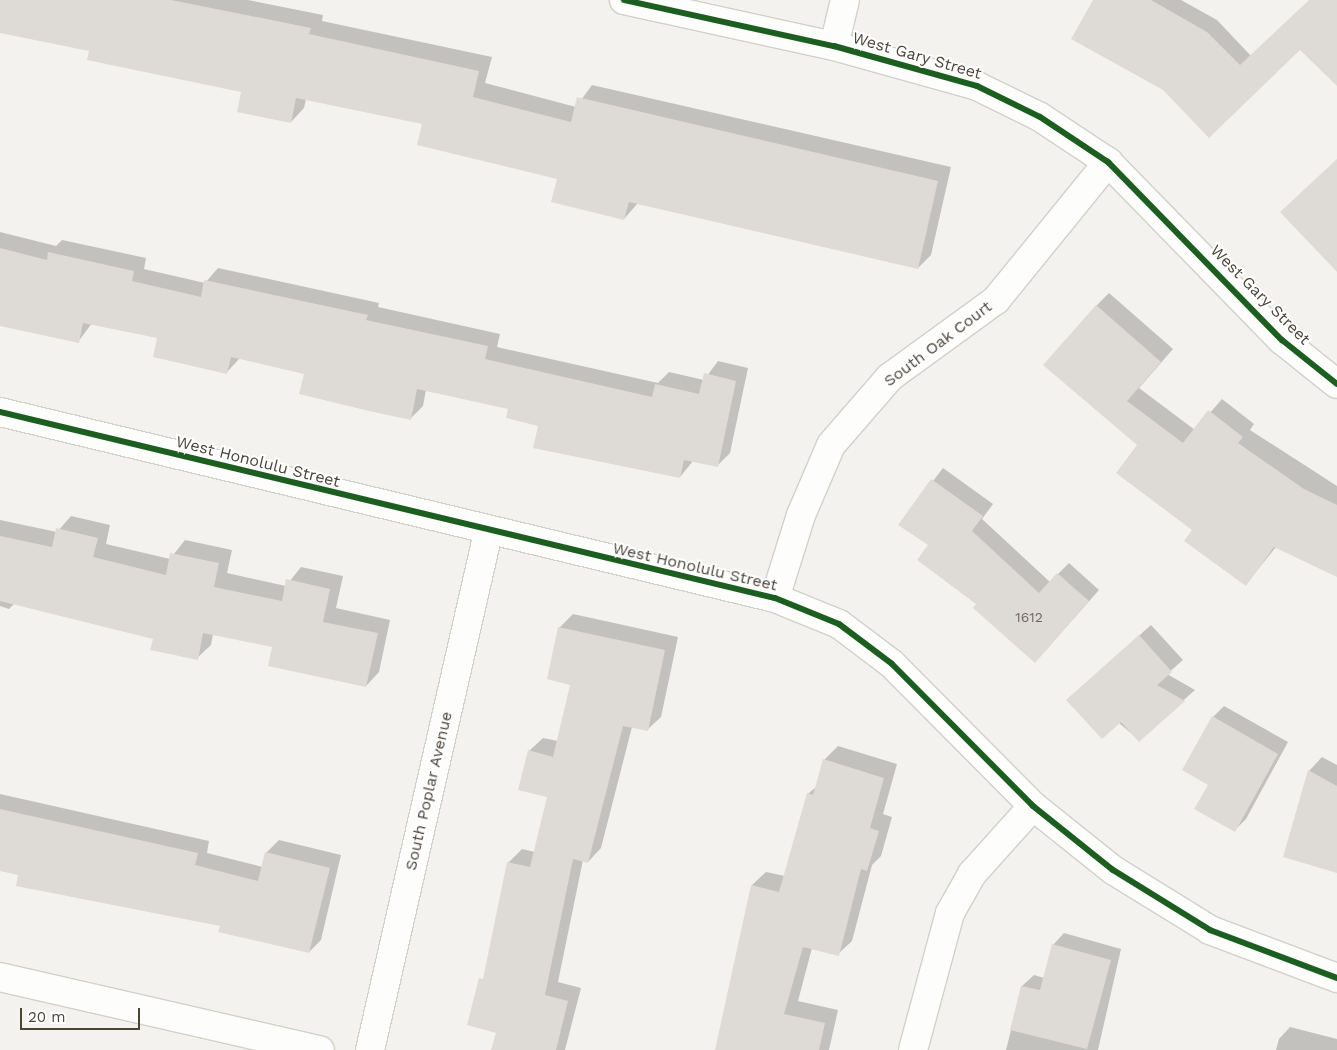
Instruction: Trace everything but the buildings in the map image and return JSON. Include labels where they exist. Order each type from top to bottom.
[{"type":"street","name":"West Gary Street","points":[[624,0],[834,46],[977,86],[1040,117],[1108,162],[1282,340],[1337,384]]},
{"type":"street","points":[[834,46],[846,0]]},
{"type":"street","name":"South Oak Court","points":[[776,598],[801,515],[831,445],[890,377],[996,300],[1108,162]]},
{"type":"street","name":"West Honolulu Street","points":[[0,412],[488,533],[776,598],[839,624],[892,664],[1033,806],[1113,870],[1210,930],[1337,978]]},
{"type":"street","name":"South Poplar Avenue","points":[[370,1050],[488,533]]},
{"type":"street","points":[[913,1050],[950,913],[972,874],[1033,806]]},
{"type":"street","points":[[0,977],[320,1050]]},
{"type":"cycle path","points":[[624,0],[834,46],[977,86],[1040,117],[1108,162],[1282,340],[1337,384]]},
{"type":"cycle path","points":[[0,412],[775,598],[839,624],[892,664],[1033,806],[1113,870],[1210,930],[1337,978]]}]
